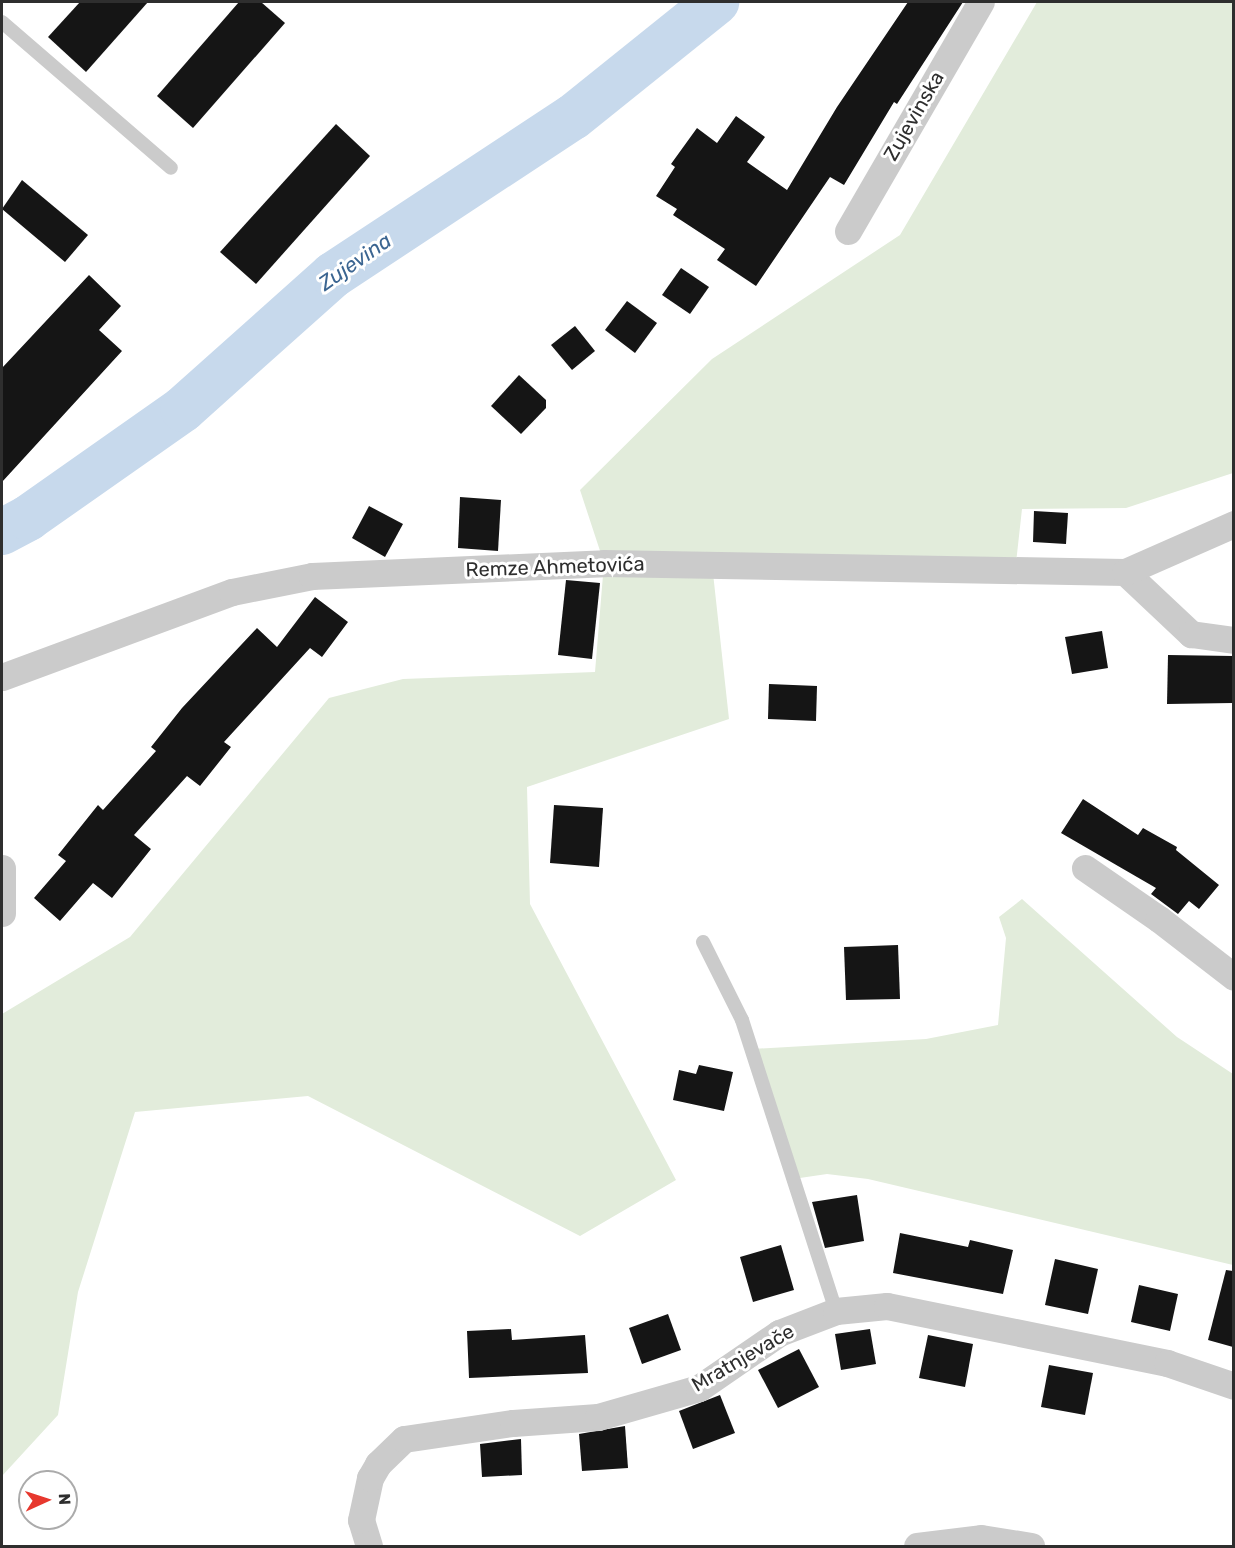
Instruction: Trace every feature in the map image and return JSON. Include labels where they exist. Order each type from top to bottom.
[{"type":"street","name":"Zujevinska","points":[[848,231],[981,2]]},
{"type":"street","name":"Remze Ahmetovića","points":[[2,677],[232,592],[312,576],[604,563],[1125,572],[1233,525]]},
{"type":"street","points":[[1125,572],[1191,634],[1233,640]]},
{"type":"street","points":[[2,868],[2,913]]},
{"type":"street","points":[[1085,868],[1159,919],[1233,977]]},
{"type":"street","name":"Mratnjevače","points":[[369,1546],[361,1520],[370,1478],[378,1464],[404,1438],[513,1423],[598,1417],[699,1388],[779,1333],[836,1311],[887,1306],[1167,1363],[1233,1386]]},
{"type":"street","points":[[917,1546],[981,1538],[1031,1546]]},
{"type":"lane","points":[[2,22],[171,168]]},
{"type":"lane","points":[[703,942],[742,1020],[836,1311]]},
{"type":"green space","points":[[1037,2],[1233,2],[1233,473],[1126,508],[1022,509],[1015,572],[712,564],[729,719],[527,787],[530,904],[676,1180],[580,1236],[308,1096],[135,1112],[78,1292],[58,1415],[2,1476],[2,1014],[130,937],[329,698],[403,679],[595,672],[604,563],[580,490],[712,359],[900,235]]},
{"type":"green space","points":[[1022,899],[1177,1037],[1233,1074],[1233,1265],[868,1179],[827,1174],[793,1179],[752,1049],[926,1039],[998,1025],[1006,938],[999,917]]},
{"type":"building","points":[[80,2],[148,2],[86,72],[48,37]]},
{"type":"building","points":[[239,2],[261,2],[285,23],[193,128],[157,96]]},
{"type":"building","points":[[908,2],[963,2],[897,104],[894,102],[844,185],[830,177],[756,286],[717,260],[725,249],[673,215],[677,209],[656,196],[675,167],[671,164],[697,128],[717,143],[736,116],[765,137],[747,162],[787,190],[837,107]]},
{"type":"building","points":[[336,124],[370,156],[256,284],[220,252]]},
{"type":"building","points":[[22,180],[88,235],[65,262],[2,209]]},
{"type":"building","points":[[681,268],[709,287],[690,314],[662,295]]},
{"type":"building","points":[[89,275],[121,306],[99,330],[122,351],[2,482],[2,368]]},
{"type":"building","points":[[627,301],[657,323],[635,353],[605,330]]},
{"type":"building","points":[[575,326],[595,351],[572,370],[551,345]]},
{"type":"building","points":[[519,375],[546,400],[546,408],[521,434],[491,406]]},
{"type":"building","points":[[460,497],[501,500],[498,551],[458,548]]},
{"type":"building","points":[[369,506],[403,524],[385,557],[352,538]]},
{"type":"building","points":[[1034,511],[1068,513],[1066,544],[1033,542]]},
{"type":"building","points":[[566,580],[600,583],[592,659],[558,655]]},
{"type":"building","points":[[315,597],[348,622],[322,657],[310,648],[224,742],[231,747],[200,786],[187,776],[134,835],[151,849],[112,898],[93,883],[60,921],[34,898],[66,861],[58,855],[98,805],[103,810],[156,751],[151,747],[182,708],[257,628],[277,647]]},
{"type":"building","points":[[1102,631],[1108,668],[1072,674],[1065,637]]},
{"type":"building","points":[[1168,655],[1233,656],[1233,703],[1167,704]]},
{"type":"building","points":[[769,684],[817,686],[816,721],[768,719]]},
{"type":"building","points":[[1083,799],[1138,835],[1143,828],[1177,847],[1176,850],[1219,885],[1199,909],[1189,901],[1178,914],[1151,894],[1156,888],[1061,833]]},
{"type":"building","points":[[554,805],[603,808],[599,867],[550,863]]},
{"type":"building","points":[[898,945],[900,999],[846,1000],[844,947]]},
{"type":"building","points":[[699,1065],[733,1072],[724,1111],[673,1100],[679,1070],[696,1074]]},
{"type":"building","points":[[857,1195],[864,1241],[825,1248],[812,1202]]},
{"type":"building","points":[[900,1233],[968,1247],[970,1240],[1013,1250],[1003,1294],[893,1273]]},
{"type":"building","points":[[781,1245],[794,1290],[753,1302],[740,1257]]},
{"type":"building","points":[[1055,1259],[1098,1269],[1088,1314],[1045,1305]]},
{"type":"building","points":[[1226,1270],[1233,1271],[1233,1347],[1208,1340]]},
{"type":"building","points":[[1139,1285],[1178,1294],[1170,1331],[1131,1322]]},
{"type":"building","points":[[668,1314],[681,1350],[642,1364],[629,1328]]},
{"type":"building","points":[[511,1329],[512,1340],[585,1335],[588,1373],[469,1378],[467,1331]]},
{"type":"building","points":[[870,1329],[876,1364],[841,1370],[835,1334]]},
{"type":"building","points":[[928,1335],[973,1344],[965,1387],[919,1378]]},
{"type":"building","points":[[799,1349],[819,1387],[778,1408],[758,1370]]},
{"type":"building","points":[[1049,1365],[1093,1373],[1085,1415],[1041,1407]]},
{"type":"building","points":[[720,1395],[735,1433],[693,1449],[679,1411]]},
{"type":"building","points":[[625,1426],[628,1468],[582,1471],[579,1434]]},
{"type":"building","points":[[521,1439],[522,1475],[482,1477],[480,1444]]},
{"type":"waterway","name":"Zujevina","points":[[2,532],[28,518],[183,409],[333,275],[573,117],[716,2]]}]
